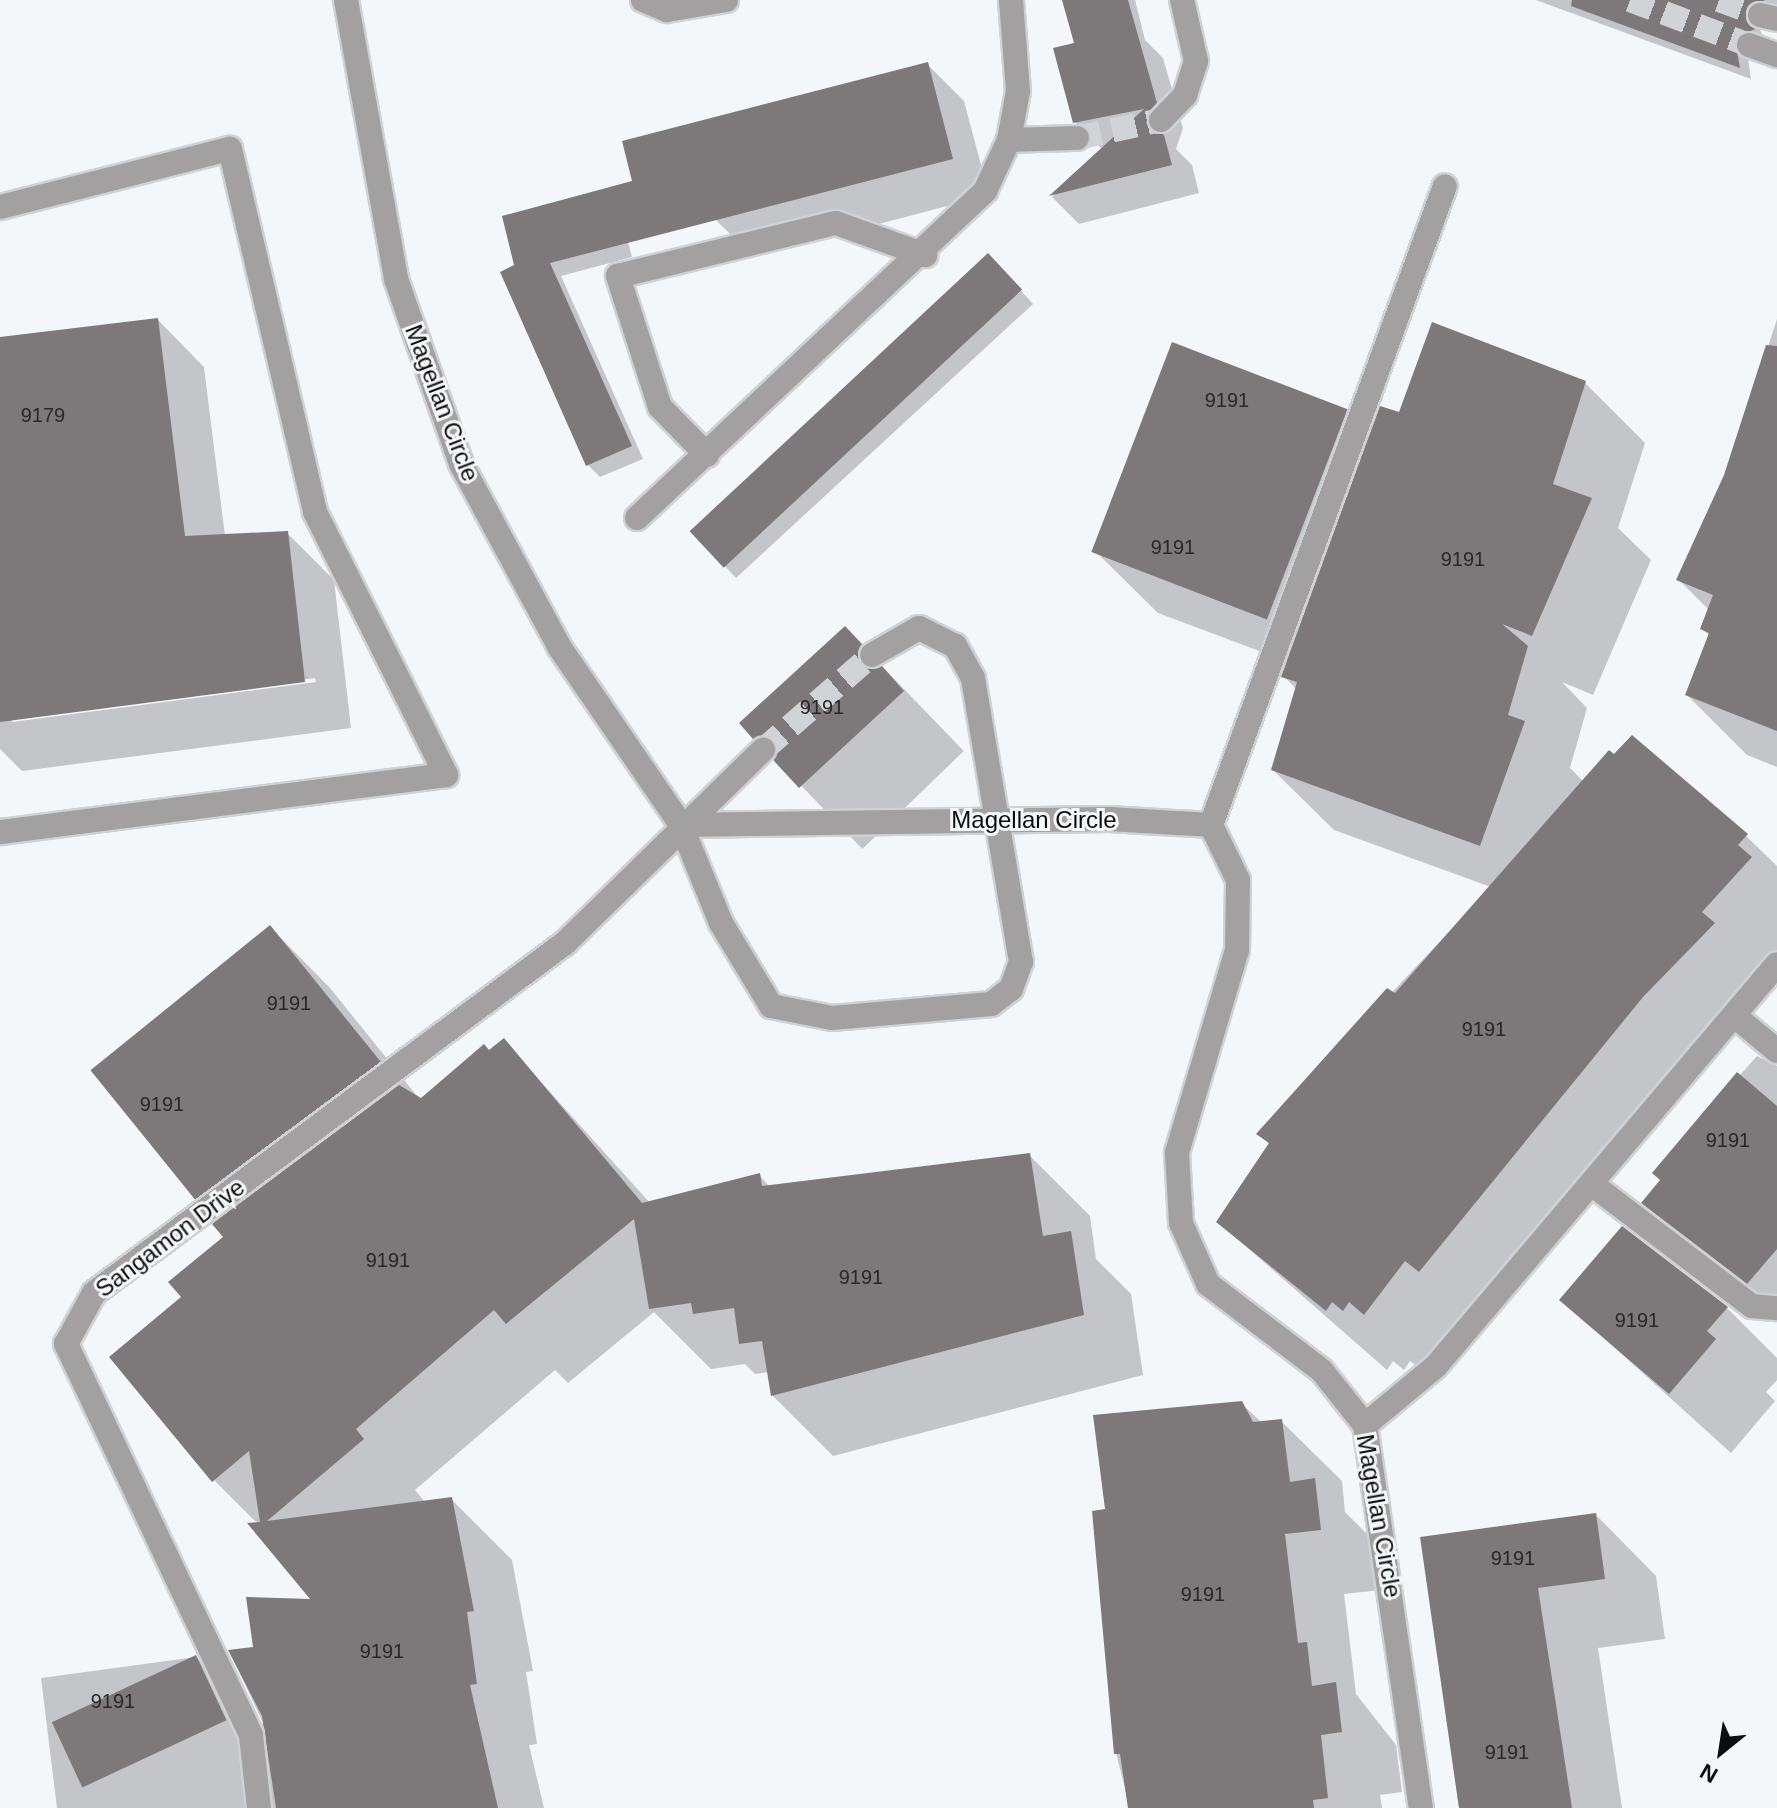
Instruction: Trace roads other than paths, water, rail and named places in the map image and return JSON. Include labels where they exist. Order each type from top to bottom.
[{"type":"street","name":"Magellan Circle","points":[[346,0],[396,279],[461,464],[560,648],[681,825],[999,820],[1211,825],[1238,880],[1237,950],[1177,1153],[1181,1223],[1208,1284],[1322,1371],[1365,1425],[1421,1808]]},
{"type":"street","points":[[643,0],[667,10],[726,0]]},
{"type":"street","points":[[637,518],[925,255],[985,191],[1009,140],[1018,91],[1011,0]]},
{"type":"street","points":[[1161,120],[1185,95],[1196,61],[1182,0]]},
{"type":"street","points":[[1749,45],[1777,55]]},
{"type":"street","points":[[1009,140],[1077,138]]},
{"type":"street","points":[[0,207],[230,149],[315,512],[446,775],[0,832]]},
{"type":"street","points":[[1211,825],[1445,186]]},
{"type":"street","points":[[707,455],[660,407],[618,276],[836,223],[925,255]]},
{"type":"street","points":[[763,750],[681,825],[721,923],[771,1006],[832,1018],[991,1004],[1011,989],[1021,962],[973,678],[955,646],[919,628],[872,655]]},
{"type":"street","name":"Sangamon Drive","points":[[259,1808],[251,1735],[66,1344],[94,1293],[565,943],[681,825]]},
{"type":"street","points":[[1365,1425],[1436,1366],[1736,1017],[1777,964]]},
{"type":"street","points":[[1736,1017],[1777,1051]]},
{"type":"street","points":[[1593,1185],[1752,1306],[1777,1308]]},
{"type":"tunnel","points":[[1630,0],[1749,45]]},
{"type":"tunnel","points":[[1719,0],[1760,15]]},
{"type":"tunnel","points":[[1077,138],[1161,120]]},
{"type":"tunnel","points":[[763,750],[872,655]]}]
